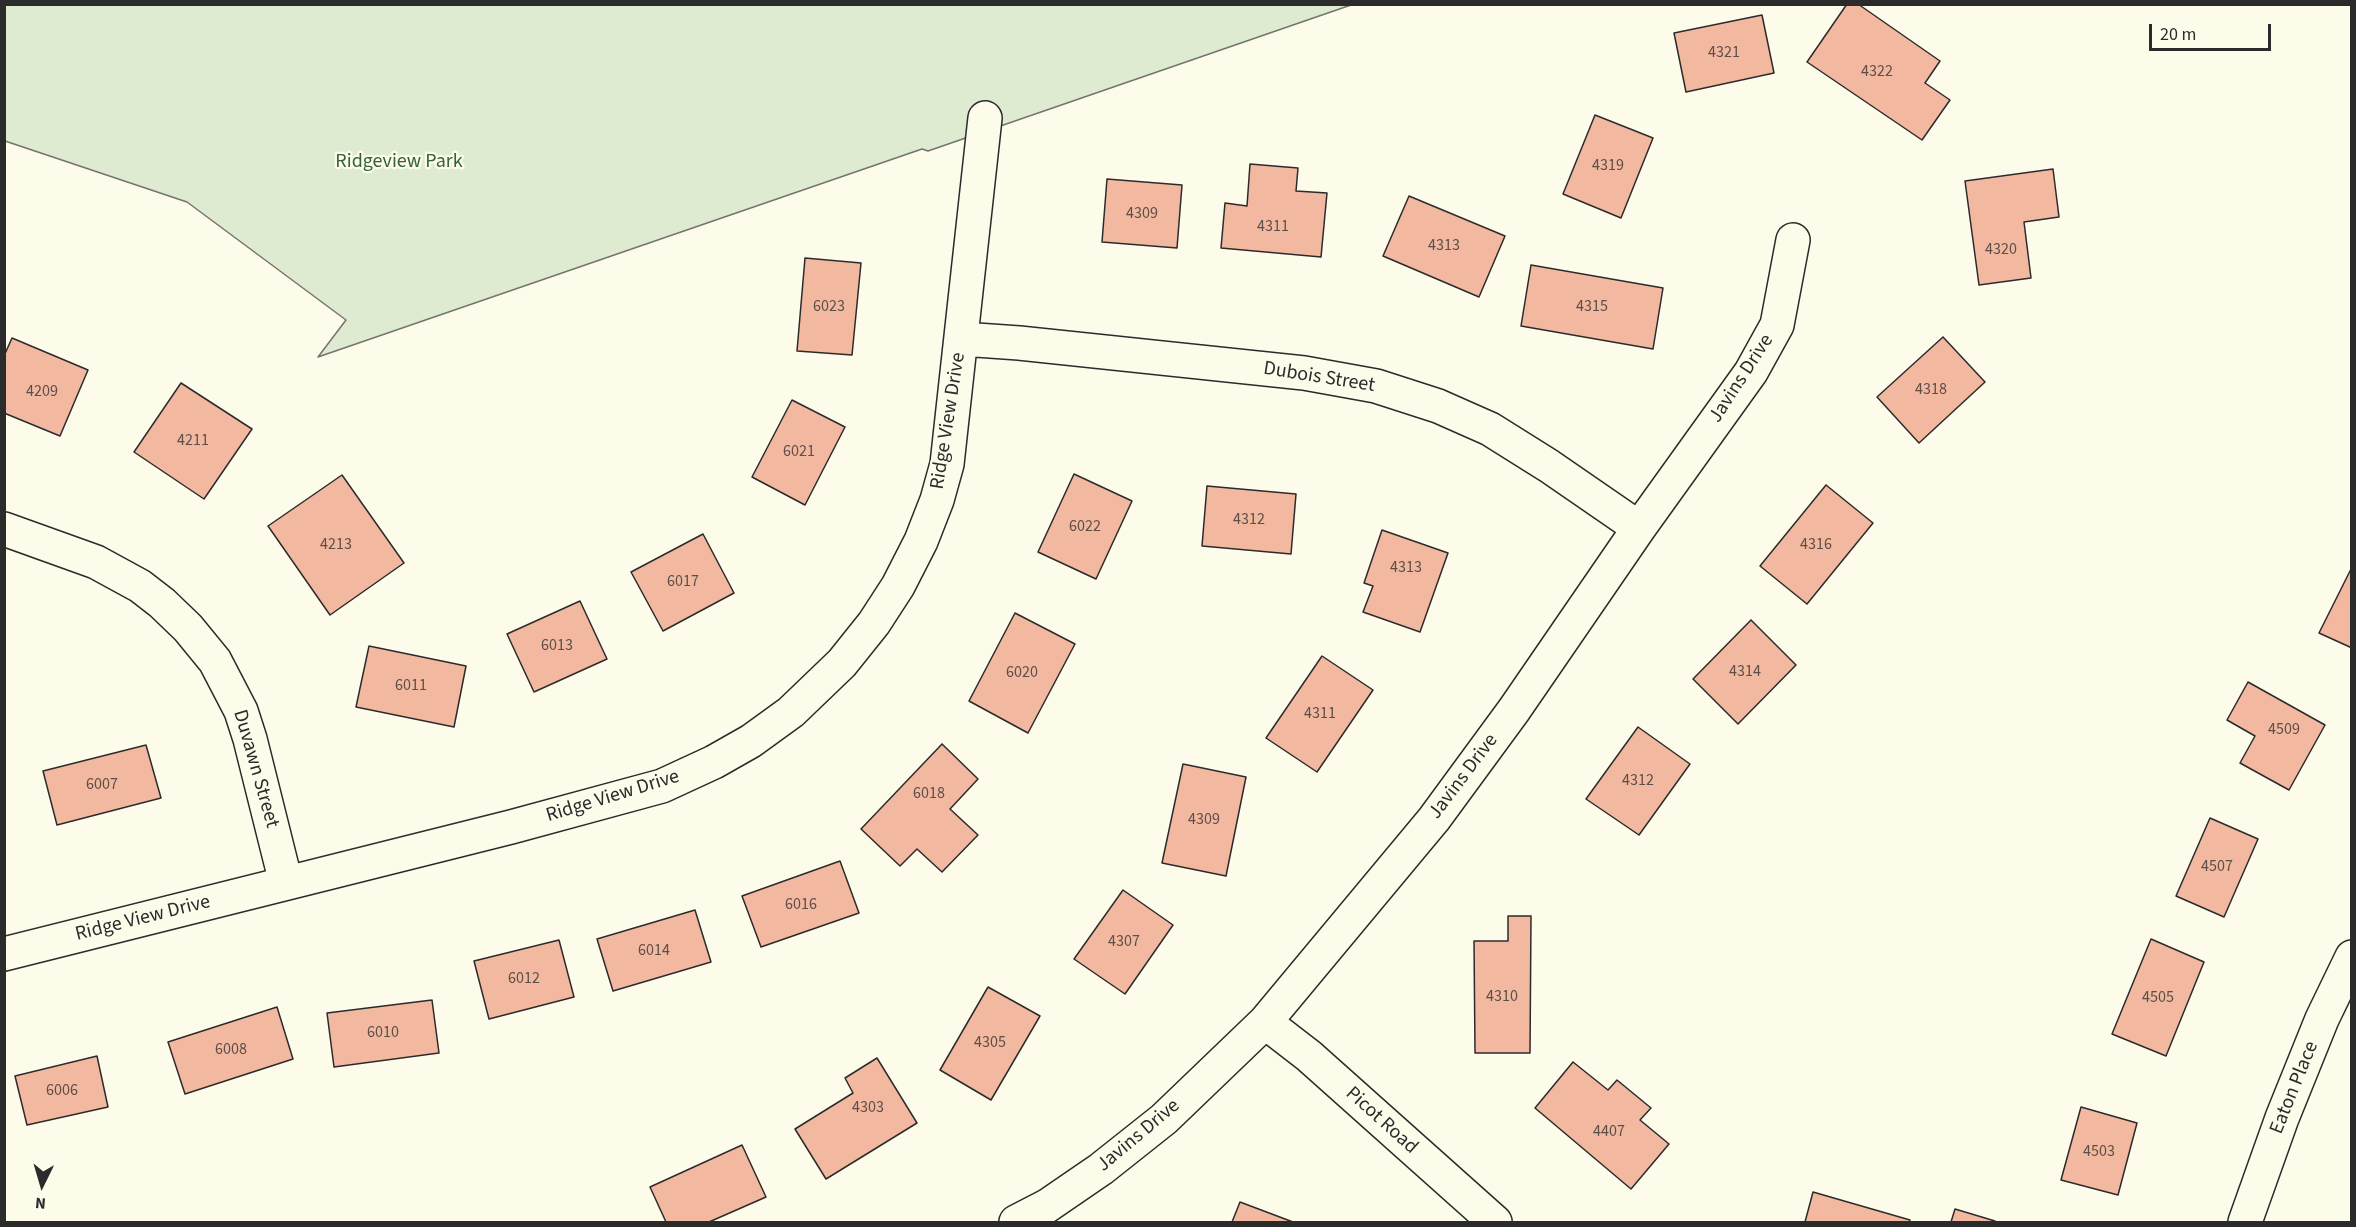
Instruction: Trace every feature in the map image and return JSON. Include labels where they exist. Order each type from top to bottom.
[{"type":"street","name":"Ridge View Drive","points":[[4,954],[511,827],[662,786],[732,752],[791,712],[842,663],[874,623],[898,586],[921,541],[937,500],[947,464],[985,118]]},
{"type":"street","name":"Javins Drive","points":[[1016,1222],[1047,1206],[1110,1162],[1164,1119],[1266,1022],[1434,819],[1514,710],[1639,528],[1751,372],[1777,325],[1793,240]]},
{"type":"street","name":"Dubois Street","points":[[962,339],[1304,373],[1376,386],[1438,406],[1490,429],[1549,466],[1639,528]]},
{"type":"street","name":"Duvawn Street","points":[[4,529],[96,562],[140,586],[162,603],[195,636],[215,661],[241,711],[250,739],[286,883]]},
{"type":"street","name":"Eaton Place","points":[[2245,1222],[2282,1118],[2322,1019],[2352,957]]},
{"type":"street","name":"Picot Road","points":[[1266,1022],[1309,1056],[1495,1222]]},
{"type":"green space","name":"Ridgeview Park","points":[[5,5],[1351,5],[928,151],[922,149],[318,357],[346,320],[187,202],[5,141]]},
{"type":"building","points":[[1847,4],[1858,4],[1940,61],[1925,83],[1950,100],[1922,140],[1807,62]]},
{"type":"building","points":[[1762,15],[1774,73],[1686,92],[1674,33]]},
{"type":"building","points":[[1595,115],[1653,138],[1621,218],[1563,194]]},
{"type":"building","points":[[1250,164],[1298,168],[1296,191],[1327,193],[1321,257],[1221,248],[1225,203],[1247,206]]},
{"type":"building","points":[[2053,169],[2059,217],[2024,222],[2031,278],[1979,285],[1965,181]]},
{"type":"building","points":[[1107,179],[1182,185],[1177,248],[1102,242]]},
{"type":"building","points":[[1409,196],[1505,236],[1479,297],[1383,256]]},
{"type":"building","points":[[805,258],[861,263],[852,355],[797,351]]},
{"type":"building","points":[[1531,265],[1663,288],[1653,349],[1521,326]]},
{"type":"building","points":[[1943,337],[1985,382],[1919,443],[1877,397]]},
{"type":"building","points":[[12,338],[88,370],[60,436],[4,413],[4,356]]},
{"type":"building","points":[[181,383],[252,429],[204,499],[134,452]]},
{"type":"building","points":[[792,400],[845,427],[805,505],[752,477]]},
{"type":"building","points":[[1074,474],[1132,501],[1096,579],[1038,552]]},
{"type":"building","points":[[342,475],[404,563],[330,615],[268,526]]},
{"type":"building","points":[[1826,485],[1873,523],[1807,604],[1760,566]]},
{"type":"building","points":[[1207,486],[1296,494],[1291,554],[1202,546]]},
{"type":"building","points":[[1382,530],[1448,553],[1420,632],[1363,612],[1373,586],[1364,583]]},
{"type":"building","points":[[703,534],[734,593],[663,631],[631,572]]},
{"type":"building","points":[[2352,567],[2352,648],[2319,633]]},
{"type":"building","points":[[580,601],[607,659],[534,692],[507,634]]},
{"type":"building","points":[[1015,613],[1075,644],[1028,733],[969,701]]},
{"type":"building","points":[[1751,620],[1796,665],[1738,724],[1693,679]]},
{"type":"building","points":[[369,646],[466,666],[454,727],[356,707]]},
{"type":"building","points":[[1322,656],[1373,690],[1317,772],[1266,738]]},
{"type":"building","points":[[2248,682],[2325,725],[2289,790],[2240,763],[2255,736],[2227,720]]},
{"type":"building","points":[[1638,727],[1690,764],[1639,835],[1586,799]]},
{"type":"building","points":[[942,744],[978,779],[950,809],[978,835],[942,872],[917,849],[900,866],[861,829]]},
{"type":"building","points":[[146,745],[161,798],[57,825],[43,771]]},
{"type":"building","points":[[1183,764],[1246,777],[1226,876],[1162,863]]},
{"type":"building","points":[[2210,818],[2258,839],[2224,917],[2176,896]]},
{"type":"building","points":[[840,861],[859,913],[761,947],[742,896]]},
{"type":"building","points":[[1123,890],[1173,925],[1125,994],[1074,959]]},
{"type":"building","points":[[695,910],[711,962],[613,991],[597,939]]},
{"type":"building","points":[[1508,916],[1531,916],[1530,1053],[1475,1053],[1474,941],[1508,941]]},
{"type":"building","points":[[2151,939],[2204,962],[2166,1056],[2112,1034]]},
{"type":"building","points":[[559,940],[574,997],[489,1019],[474,961]]},
{"type":"building","points":[[988,987],[1040,1016],[991,1100],[940,1070]]},
{"type":"building","points":[[432,1000],[439,1053],[334,1067],[327,1013]]},
{"type":"building","points":[[277,1007],[293,1059],[185,1094],[168,1042]]},
{"type":"building","points":[[97,1056],[108,1107],[27,1125],[15,1076]]},
{"type":"building","points":[[877,1058],[917,1123],[826,1179],[795,1129],[853,1093],[845,1078]]},
{"type":"building","points":[[1573,1062],[1608,1090],[1617,1080],[1651,1108],[1640,1120],[1669,1144],[1631,1189],[1535,1108]]},
{"type":"building","points":[[2081,1107],[2137,1123],[2118,1195],[2061,1180]]},
{"type":"building","points":[[742,1145],[766,1197],[709,1222],[666,1222],[650,1187]]},
{"type":"building","points":[[1813,1192],[1910,1220],[1909,1222],[1805,1222]]},
{"type":"building","points":[[1240,1202],[1293,1222],[1232,1222]]},
{"type":"building","points":[[1955,1209],[1995,1221],[1995,1222],[1951,1222]]}]
